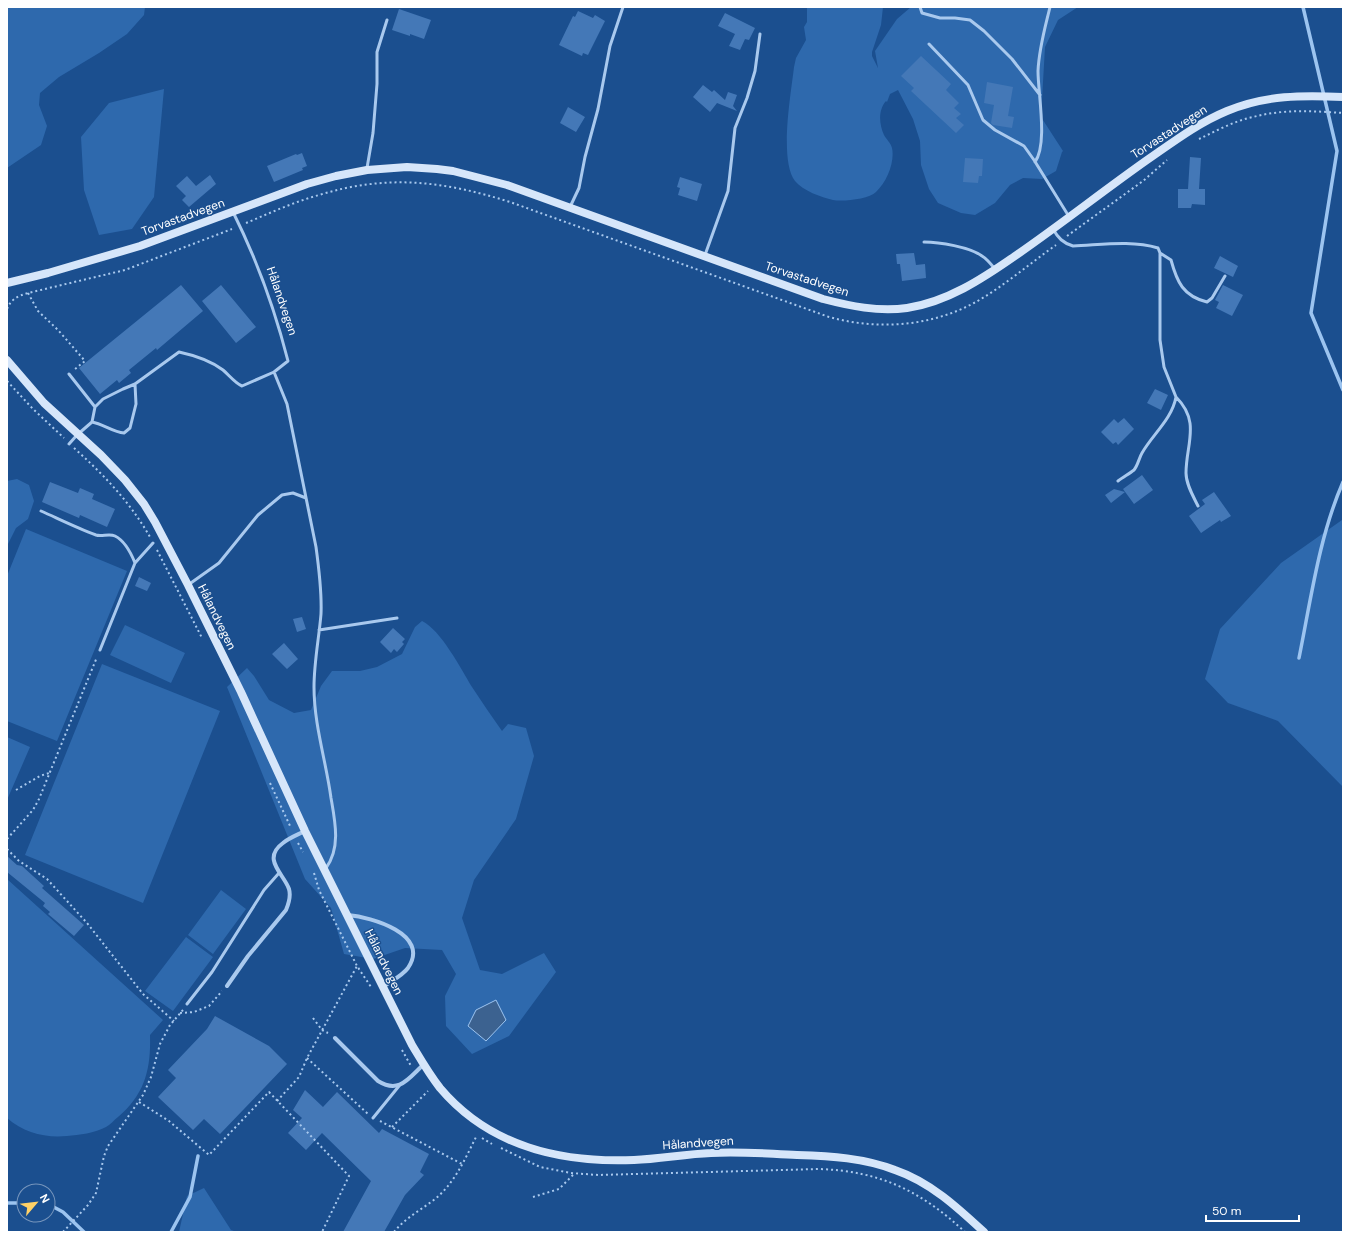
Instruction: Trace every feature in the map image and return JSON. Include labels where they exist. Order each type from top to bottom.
[{"type":"main road","name":"Torvastadvegen","points":[[7,283],[112,255],[171,235],[307,184],[336,176],[367,170],[407,167],[437,168],[507,185],[823,299],[846,305],[875,309],[906,308],[937,300],[960,290],[995,269],[1053,229],[1189,130],[1227,111],[1257,101],[1280,97],[1343,97]]},
{"type":"main road","name":"Hålandvegen","points":[[7,360],[44,403],[110,464],[134,491],[156,522],[241,692],[305,831],[423,1065],[441,1088],[467,1114],[497,1134],[530,1148],[557,1156],[588,1159],[636,1160],[726,1152],[810,1155],[856,1159],[896,1170],[920,1181],[950,1201],[984,1232]]},
{"type":"street","points":[[227,986],[248,956],[286,910],[290,896],[288,887],[274,864],[274,858],[282,843],[305,831]]},
{"type":"street","points":[[347,915],[368,918],[399,931],[411,944],[413,956],[408,968],[383,986]]},
{"type":"street","points":[[336,1038],[378,1081],[385,1085],[393,1087],[399,1086],[406,1082],[423,1065]]},
{"type":"lane","points":[[570,207],[579,188],[585,157],[598,109],[610,46],[624,7]]},
{"type":"lane","points":[[920,7],[922,13],[940,18],[970,20],[984,31],[1012,59],[1040,95]]},
{"type":"lane","points":[[1035,162],[1040,150],[1040,95],[1038,71],[1041,40],[1050,7]]},
{"type":"lane","points":[[367,170],[373,132],[377,84],[377,52],[387,20]]},
{"type":"lane","points":[[704,256],[728,191],[735,128],[748,98],[755,71],[760,34]]},
{"type":"lane","points":[[929,44],[968,85],[983,120],[995,130],[1024,146],[1069,217]]},
{"type":"lane","name":"Hålandvegen","points":[[233,212],[263,279],[281,332],[288,361],[274,372]]},
{"type":"lane","points":[[1053,229],[1058,237],[1066,244],[1073,246],[1146,244],[1158,248],[1160,253],[1160,340],[1164,367],[1176,397],[1181,401],[1188,414],[1191,428],[1186,475],[1190,490],[1198,506]]},
{"type":"lane","points":[[924,242],[952,245],[973,251],[982,255],[995,269]]},
{"type":"lane","points":[[1160,253],[1171,260],[1176,278],[1184,290],[1196,299],[1207,302],[1212,298],[1225,276]]},
{"type":"lane","points":[[69,444],[92,422],[95,407],[103,399],[135,384],[179,352],[191,355],[220,368],[242,386],[274,372],[287,404],[319,569],[321,605],[314,670],[314,707],[320,744],[328,774],[336,842],[332,858],[325,870]]},
{"type":"lane","points":[[69,374],[95,407]]},
{"type":"lane","points":[[92,422],[106,426],[117,432],[124,433],[130,428],[136,404],[135,384]]},
{"type":"lane","points":[[1118,480],[1131,473],[1135,468],[1142,452],[1170,414],[1176,397]]},
{"type":"lane","points":[[188,585],[219,563],[258,515],[282,495],[293,493],[306,498]]},
{"type":"lane","points":[[41,511],[98,535],[111,534],[116,536],[124,544],[135,563]]},
{"type":"lane","points":[[100,650],[135,563],[153,543]]},
{"type":"lane","points":[[319,630],[397,618]]},
{"type":"lane","points":[[187,1004],[212,972],[264,890],[279,873]]},
{"type":"lane","points":[[373,1118],[399,1086]]},
{"type":"path","points":[[1193,141],[1232,124],[1266,114],[1299,111],[1343,113]]},
{"type":"path","points":[[7,310],[12,300],[17,297],[28,293],[125,270],[240,226],[302,200],[353,187],[396,182],[448,186],[477,192],[510,202],[829,317],[853,322],[880,325],[912,323],[958,310],[996,289],[1143,181],[1170,156]]},
{"type":"path","points":[[28,293],[38,311],[58,330],[85,361],[69,374]]},
{"type":"path","points":[[69,444],[98,470],[116,489],[137,516],[153,543],[204,644]]},
{"type":"path","points":[[7,839],[33,810],[100,650]]},
{"type":"path","points":[[16,790],[40,776],[49,773]]},
{"type":"path","points":[[269,780],[304,855]]},
{"type":"path","points":[[7,849],[19,861],[47,879],[86,923],[143,994],[174,1021]]},
{"type":"path","points":[[311,868],[319,890],[357,966],[374,994]]},
{"type":"path","points":[[277,1101],[299,1077],[307,1058],[357,966]]},
{"type":"path","points":[[180,1013],[194,1012],[210,1006],[227,986]]},
{"type":"path","points":[[63,1232],[88,1205],[96,1193],[104,1156],[108,1146],[139,1102],[151,1078],[160,1044],[174,1021],[187,1004]]},
{"type":"path","points":[[313,1018],[322,1030]]},
{"type":"path","points":[[402,1050],[415,1073]]},
{"type":"path","points":[[307,1058],[373,1118],[462,1164]]},
{"type":"path","points":[[392,1127],[428,1091],[432,1095]]},
{"type":"path","points":[[139,1102],[169,1121],[209,1155],[269,1092],[349,1176],[322,1232]]},
{"type":"path","points":[[471,1131],[492,1144]]},
{"type":"path","points":[[394,1232],[402,1223],[444,1191],[462,1164],[477,1135]]},
{"type":"path","points":[[498,1147],[540,1167],[598,1175],[819,1169],[868,1175],[888,1181],[918,1195],[934,1205],[965,1232]]},
{"type":"path","points":[[533,1197],[559,1190],[575,1173]]},
{"type":"shaded area","points":[[7,7],[145,7],[144,15],[127,34],[59,77],[40,93],[39,105],[47,126],[41,145],[7,168]]},
{"type":"shaded area","points":[[807,7],[883,7],[881,25],[872,52],[872,56],[878,68],[875,51],[897,19],[911,7],[1078,7],[1058,20],[1045,47],[1041,117],[1063,151],[1056,171],[1042,179],[1023,178],[1010,185],[995,203],[975,215],[961,213],[938,203],[929,189],[921,165],[920,141],[913,119],[898,90],[890,94],[887,102],[886,101],[883,105],[880,117],[884,135],[890,143],[893,154],[889,172],[880,188],[873,194],[862,198],[837,201],[807,191],[798,185],[790,171],[787,126],[794,67],[796,58],[806,40],[804,27],[807,22]]},
{"type":"shaded area","points":[[164,89],[154,197],[132,229],[99,235],[84,190],[81,137],[109,103]]},
{"type":"shaded area","points":[[17,479],[29,485],[34,501],[28,519],[16,528],[7,546],[7,481]]},
{"type":"shaded area","points":[[1342,520],[1343,787],[1278,721],[1228,703],[1205,679],[1220,629],[1281,563]]},
{"type":"shaded area","points":[[26,529],[127,571],[57,741],[7,721],[7,576]]},
{"type":"shaded area","points":[[422,621],[429,626],[443,641],[502,731],[508,724],[526,728],[534,756],[516,819],[474,880],[462,918],[480,970],[502,974],[544,953],[556,972],[509,1036],[472,1054],[446,1026],[445,996],[456,974],[442,950],[405,948],[373,959],[344,954],[331,908],[305,879],[227,687],[247,668],[254,676],[269,700],[294,713],[311,710],[321,686],[332,671],[360,671],[377,667],[402,654],[415,627]]},
{"type":"shaded area","points":[[125,625],[185,653],[171,683],[110,655]]},
{"type":"shaded area","points":[[102,664],[220,711],[143,903],[25,855]]},
{"type":"shaded area","points":[[7,737],[30,747],[7,800]]},
{"type":"shaded area","points":[[7,879],[163,1020],[150,1035],[147,1070],[135,1099],[109,1125],[102,1129],[77,1135],[51,1136],[28,1131],[7,1118]]},
{"type":"shaded area","points":[[221,890],[246,909],[213,954],[188,935]]},
{"type":"shaded area","points":[[186,937],[213,957],[173,1011],[145,991]]},
{"type":"shaded area","points":[[496,1000],[506,1020],[486,1041],[468,1026],[476,1010]]},
{"type":"shaded area","points":[[204,1188],[231,1230],[237,1232],[179,1232],[187,1196]]},
{"type":"building","points":[[399,9],[431,20],[424,39],[392,30]]},
{"type":"building","points":[[578,11],[593,18],[595,15],[605,21],[588,55],[583,53],[582,56],[559,45],[573,16],[575,17]]},
{"type":"building","points":[[725,13],[755,28],[749,40],[745,39],[740,50],[729,46],[735,34],[718,26]]},
{"type":"building","points":[[921,56],[951,84],[946,90],[959,103],[954,108],[961,114],[956,118],[964,125],[956,133],[911,91],[914,88],[901,76]]},
{"type":"building","points":[[987,82],[1013,87],[1008,116],[1014,117],[1012,128],[993,125],[991,123],[994,105],[984,103]]},
{"type":"building","points":[[703,85],[712,92],[714,90],[725,100],[728,92],[737,95],[733,106],[737,111],[717,103],[710,112],[693,97]]},
{"type":"building","points":[[568,107],[585,117],[576,132],[560,123]]},
{"type":"building","points":[[302,153],[307,166],[302,168],[303,170],[274,182],[267,166]]},
{"type":"building","points":[[1190,157],[1201,158],[1199,189],[1205,189],[1205,205],[1192,204],[1191,208],[1178,208],[1178,189],[1188,189]]},
{"type":"building","points":[[965,158],[983,159],[982,176],[979,176],[978,183],[963,182]]},
{"type":"building","points":[[210,175],[216,184],[189,207],[182,200],[186,196],[176,186],[187,176],[196,186]]},
{"type":"building","points":[[680,177],[702,184],[697,201],[678,195],[680,188],[677,187]]},
{"type":"building","points":[[914,253],[916,265],[925,264],[926,278],[902,281],[900,264],[897,264],[896,254]]},
{"type":"building","points":[[1220,256],[1238,266],[1233,277],[1214,268]]},
{"type":"building","points":[[181,285],[203,311],[157,350],[156,348],[129,370],[131,373],[119,383],[117,380],[100,394],[79,368]]},
{"type":"building","points":[[221,285],[256,327],[236,343],[202,301]]},
{"type":"building","points":[[1223,285],[1243,295],[1232,316],[1216,308],[1219,302],[1215,300]]},
{"type":"building","points":[[1155,389],[1168,395],[1161,410],[1147,403]]},
{"type":"building","points":[[1124,418],[1134,429],[1118,445],[1116,442],[1113,444],[1101,432],[1114,419],[1118,423]]},
{"type":"building","points":[[1142,475],[1153,490],[1134,504],[1123,489]]},
{"type":"building","points":[[50,482],[78,493],[80,488],[94,494],[92,499],[115,509],[107,527],[80,515],[79,518],[42,502]]},
{"type":"building","points":[[1114,489],[1125,492],[1111,503],[1105,495]]},
{"type":"building","points":[[1214,492],[1231,516],[1221,522],[1220,520],[1201,533],[1189,516],[1205,504],[1202,500]]},
{"type":"building","points":[[139,577],[151,583],[147,591],[135,586]]},
{"type":"building","points":[[302,617],[306,629],[297,632],[293,619]]},
{"type":"building","points":[[393,628],[405,639],[402,642],[404,644],[397,652],[394,649],[391,653],[380,642]]},
{"type":"building","points":[[284,643],[298,659],[287,669],[272,654]]},
{"type":"building","points":[[7,856],[17,865],[22,866],[44,886],[42,888],[84,925],[74,936],[48,914],[50,912],[43,906],[45,903],[7,872]]},
{"type":"building","points":[[215,1016],[269,1046],[287,1064],[220,1134],[204,1119],[193,1130],[158,1097],[176,1078],[168,1070],[207,1029]]},
{"type":"building","points":[[305,1090],[323,1107],[337,1092],[379,1133],[382,1129],[429,1154],[420,1172],[424,1175],[405,1195],[384,1232],[343,1232],[371,1181],[322,1133],[306,1150],[288,1133],[302,1118],[293,1110]]},
{"type":"waterway","points":[[1303,7],[1337,151],[1311,313],[1343,390]]},
{"type":"waterway","points":[[1299,658],[1322,546],[1343,482]]},
{"type":"waterway","points":[[171,1232],[190,1197],[198,1156]]},
{"type":"waterway","points":[[7,1203],[16,1203]]},
{"type":"waterway","points":[[56,1208],[63,1212],[84,1232]]}]
